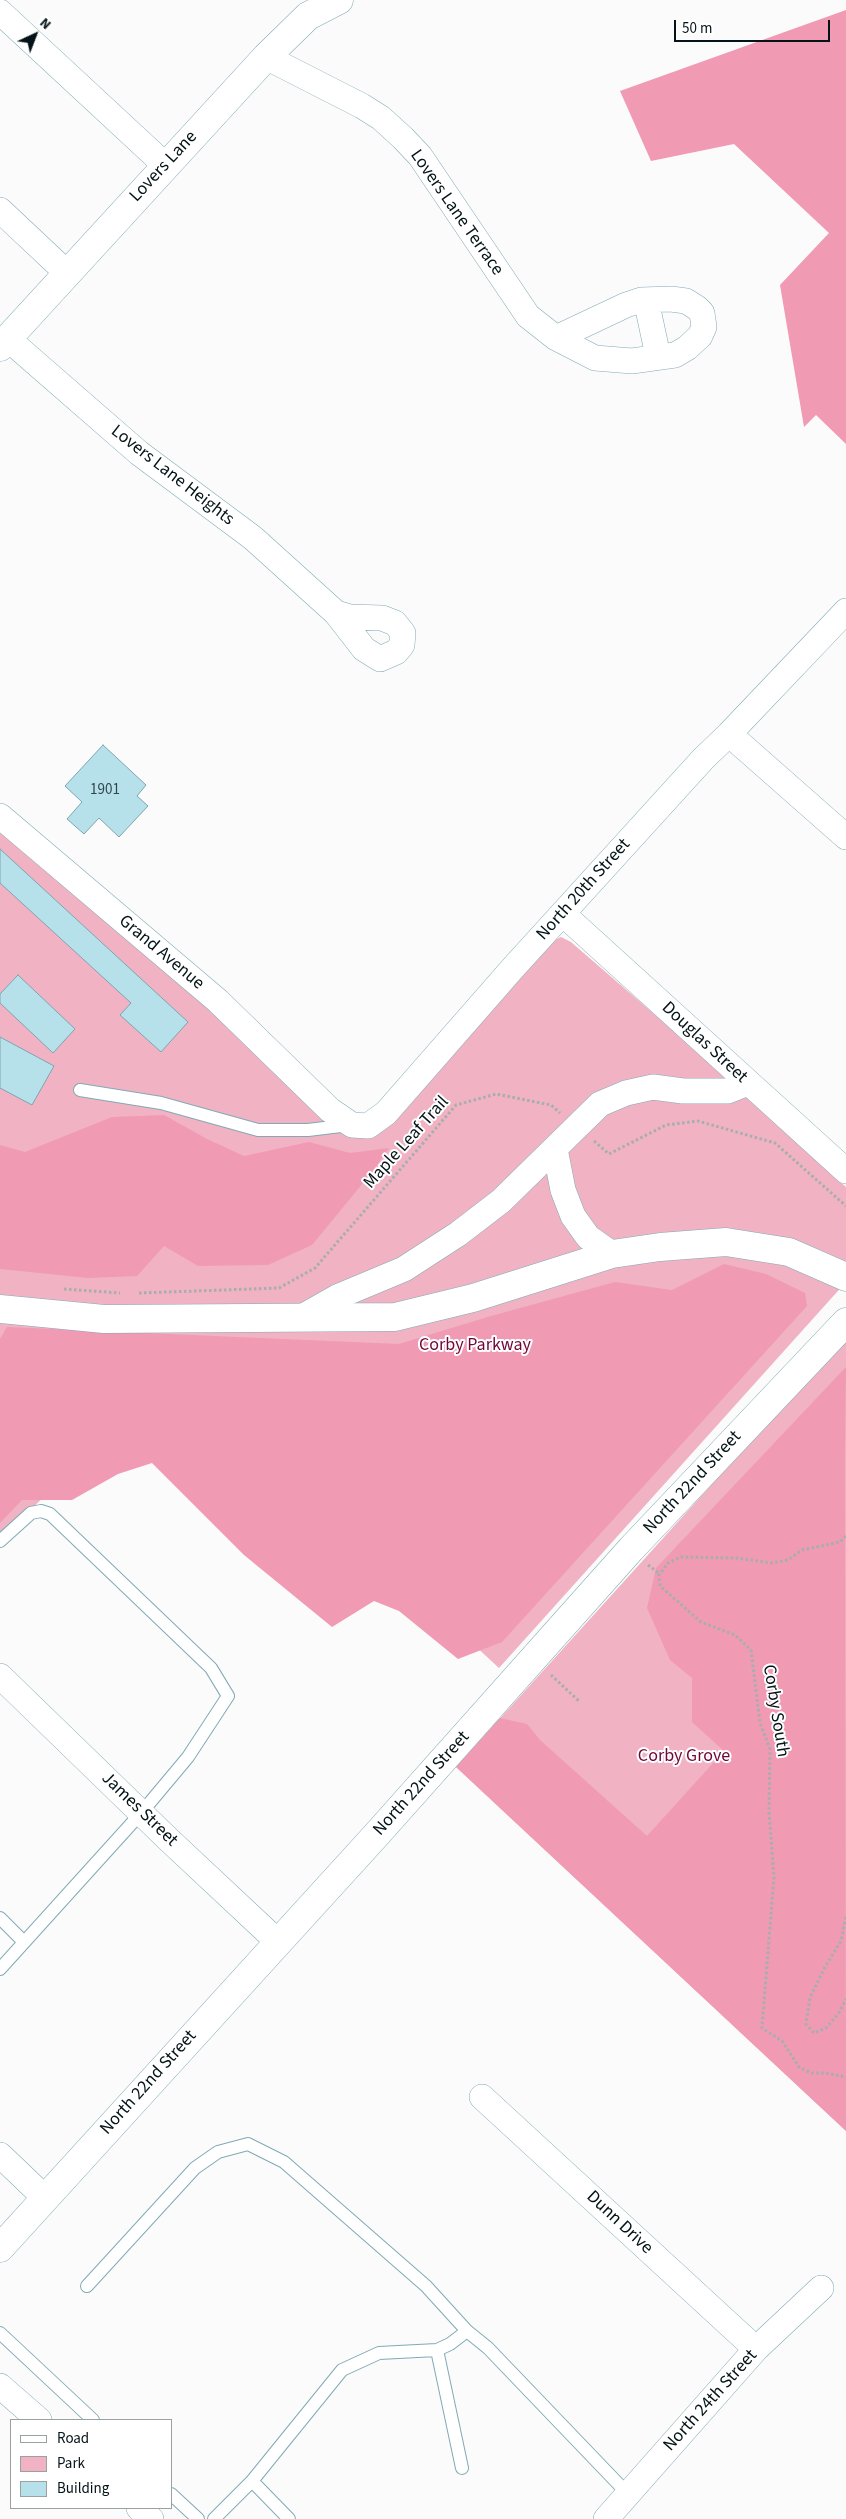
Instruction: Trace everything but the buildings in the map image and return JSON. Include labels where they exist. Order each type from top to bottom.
[{"type":"street","name":"Lovers Lane","points":[[4,343],[165,165],[266,57],[308,16],[339,0]]},
{"type":"street","points":[[0,12],[165,165]]},
{"type":"street","name":"Lovers Lane Terrace","points":[[266,57],[362,106],[381,118],[403,138],[420,156],[528,316],[556,338],[595,358],[632,360],[674,355],[687,348],[700,336],[704,327],[702,313],[686,301],[671,299],[646,300],[626,305],[556,338]]},
{"type":"street","points":[[0,210],[67,273]]},
{"type":"street","points":[[646,300],[658,356]]},
{"type":"street","name":"Lovers Lane Heights","points":[[4,343],[139,453],[253,538],[336,613]]},
{"type":"street","name":"North 20th Street","points":[[352,1125],[368,1126],[386,1113],[703,759],[846,611]]},
{"type":"street","points":[[729,734],[846,837]]},
{"type":"street","name":"Grand Avenue","points":[[0,816],[218,1000],[330,1110],[352,1125]]},
{"type":"street","name":"Douglas Street","points":[[564,914],[846,1171]]},
{"type":"street","points":[[300,1318],[336,1297],[404,1269],[458,1234],[501,1201],[600,1104],[626,1093],[654,1087],[682,1091],[728,1091],[748,1083]]},
{"type":"street","points":[[555,1149],[563,1190],[573,1216],[588,1236],[612,1254]]},
{"type":"street","points":[[0,1309],[104,1319],[395,1317],[474,1298],[612,1254],[660,1247],[726,1242],[789,1252],[844,1276]]},
{"type":"street","name":"North 22nd Street","points":[[0,2248],[631,1549],[843,1325]]},
{"type":"street","name":"James Street","points":[[0,1676],[278,1942]]},
{"type":"street","name":"Dunn Drive","points":[[482,2098],[756,2350]]},
{"type":"street","points":[[0,2155],[45,2198]]},
{"type":"street","name":"North 24th Street","points":[[606,2519],[756,2350],[821,2288]]},
{"type":"street","points":[[0,2386],[38,2419]]},
{"type":"street","points":[[140,2509],[152,2519]]},
{"type":"lane","points":[[80,1090],[161,1103],[258,1130],[308,1130],[352,1125]]},
{"type":"lane","points":[[0,1541],[31,1513],[41,1511],[50,1514],[211,1668],[228,1696],[188,1756],[142,1812],[0,1969]]},
{"type":"lane","points":[[0,1918],[24,1942]]},
{"type":"lane","points":[[87,2286],[195,2168],[218,2152],[248,2144],[284,2162],[426,2286],[467,2331],[488,2348],[628,2494]]},
{"type":"lane","points":[[214,2519],[252,2481],[342,2370],[379,2353],[436,2350],[450,2344],[467,2331]]},
{"type":"lane","points":[[0,2333],[92,2419]]},
{"type":"lane","points":[[436,2350],[462,2468]]},
{"type":"lane","points":[[252,2481],[289,2519]]},
{"type":"lane","points":[[172,2495],[198,2519]]},
{"type":"path","name":"Maple Leaf Trail","points":[[133,1293],[279,1288],[316,1268],[456,1105],[496,1094],[551,1105],[609,1154],[666,1125],[698,1121],[776,1142],[846,1206]]},
{"type":"path","points":[[57,1288],[123,1293]]},
{"type":"path","name":"Corby South","points":[[846,1536],[840,1542],[802,1550],[788,1560],[772,1563],[736,1558],[681,1557],[668,1563],[658,1576],[660,1586],[701,1622],[735,1635],[752,1650],[760,1723],[770,1749],[769,1812],[774,1877],[762,2028],[782,2040],[799,2067],[811,2073],[825,2073],[846,2077]]},
{"type":"path","points":[[550,1674],[580,1702]]},
{"type":"path","points":[[846,1917],[841,1940],[810,1998],[806,2024],[814,2033],[826,2028],[839,2013],[846,1999]]},
{"type":"green space","points":[[846,10],[846,444],[816,415],[804,427],[780,285],[829,233],[734,144],[651,161],[620,91]]},
{"type":"green space","name":"Corby Parkway","points":[[0,830],[222,1019],[351,1137],[553,941],[561,937],[571,942],[683,1039],[846,1187],[846,1282],[499,1668],[381,1559],[128,1414],[0,1540]]},
{"type":"green space","points":[[164,1115],[207,1139],[244,1156],[309,1142],[350,1153],[389,1148],[372,1172],[312,1245],[268,1265],[198,1266],[164,1246],[137,1276],[88,1278],[0,1269],[0,1145],[25,1152],[112,1117]]},
{"type":"green space","points":[[724,1264],[766,1274],[805,1293],[807,1306],[502,1642],[458,1659],[399,1611],[374,1601],[332,1627],[244,1555],[152,1463],[118,1474],[72,1500],[22,1500],[0,1523],[0,1339],[7,1327],[399,1344],[491,1316],[615,1282],[672,1290]]},
{"type":"green space","name":"Corby Grove","points":[[846,1336],[846,2131],[456,1767]]},
{"type":"green space","name":"Corby Grove","points":[[846,1367],[846,2131],[456,1767],[500,1718],[527,1724],[540,1740],[647,1836],[724,1751],[692,1722],[692,1678],[670,1660],[647,1608],[656,1568]]}]
